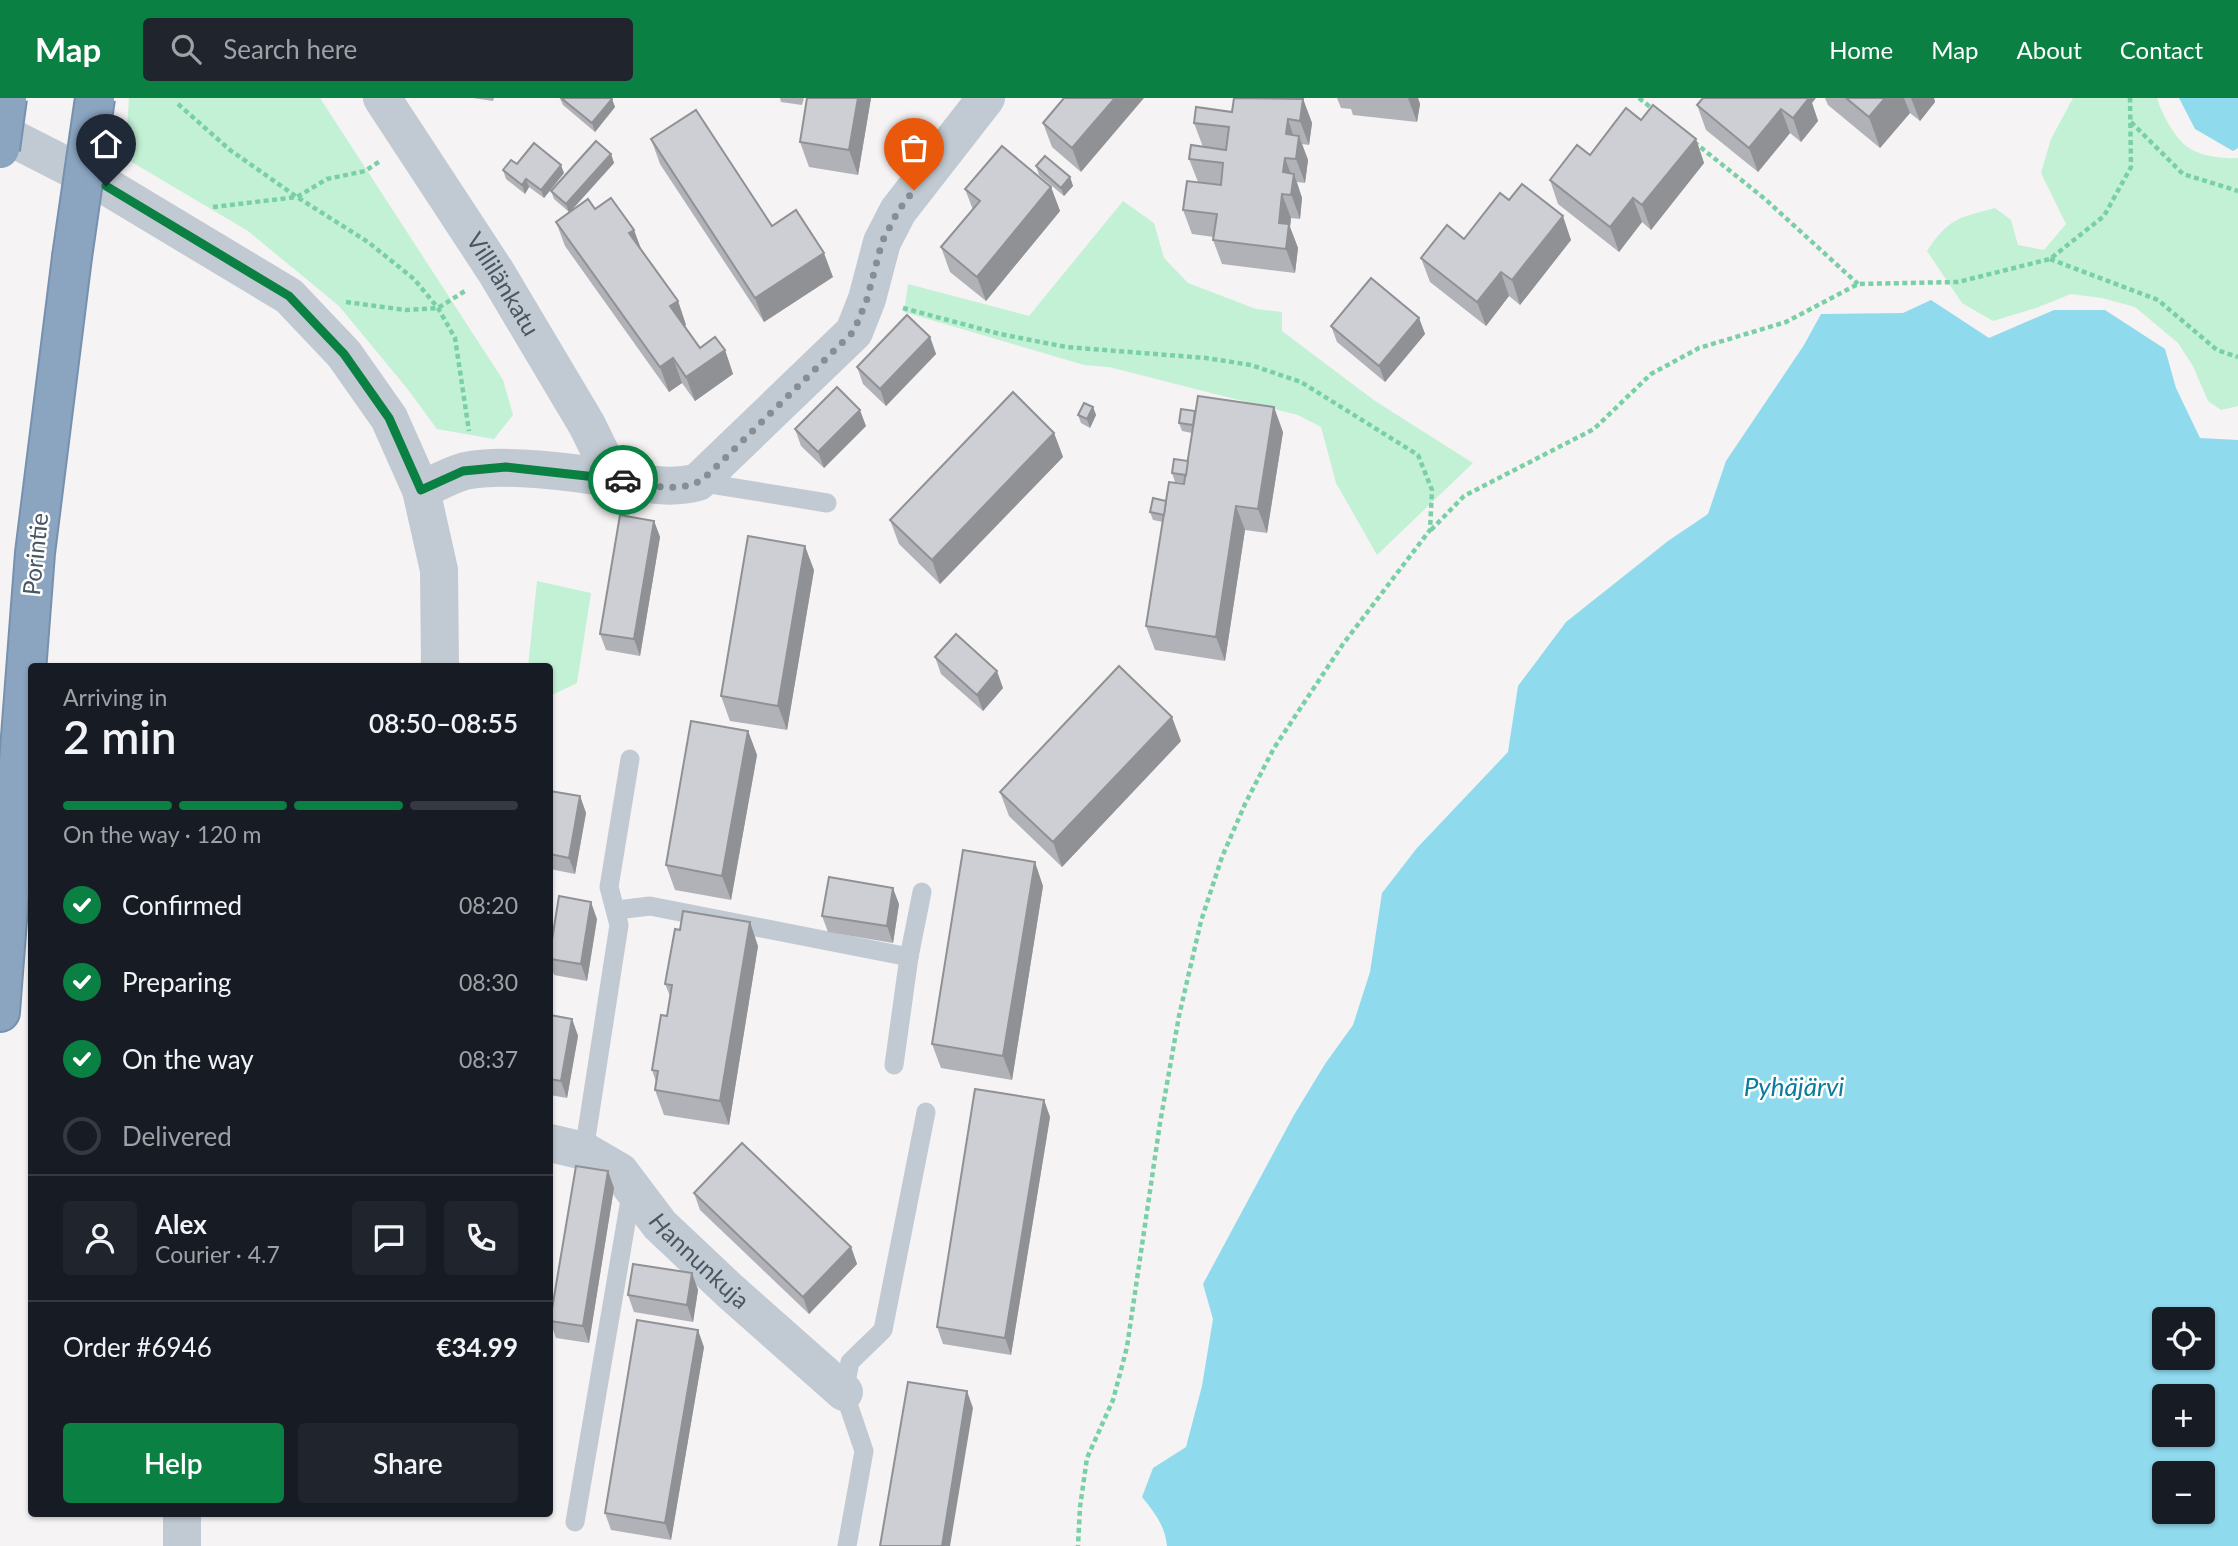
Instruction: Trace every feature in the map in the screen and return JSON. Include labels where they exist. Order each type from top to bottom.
[{"type":"highway","points":[[0,149],[7,98]]},
{"type":"highway","name":"Porintie","points":[[0,1012],[35,553],[95,98]]},
{"type":"street","name":"Villilänkatu","points":[[382,98],[496,272],[587,425],[613,478]]},
{"type":"street","points":[[421,490],[463,471],[506,467],[613,478],[652,486],[680,486],[698,482],[854,331],[867,299],[882,242],[898,211],[986,98]]},
{"type":"street","points":[[0,132],[106,186],[289,296],[344,354],[389,418],[421,490],[439,570],[440,663]]},
{"type":"street","name":"Hannunkuja","points":[[567,1147],[620,1172],[660,1225],[844,1392]]},
{"type":"street","points":[[182,1517],[182,1546]]},
{"type":"lane","points":[[698,482],[827,503]]},
{"type":"lane","points":[[567,1147],[619,925],[609,887],[630,759]]},
{"type":"lane","points":[[894,1065],[909,957],[922,892]]},
{"type":"lane","points":[[617,910],[650,906],[909,957]]},
{"type":"lane","points":[[847,1546],[864,1451],[844,1392],[850,1362],[883,1330],[926,1112]]},
{"type":"lane","points":[[575,1522],[632,1188]]},
{"type":"path","points":[[1639,98],[1660,115]]},
{"type":"path","points":[[1078,1546],[1087,1458],[1113,1400],[1127,1347],[1160,1123],[1179,1016],[1201,921],[1222,857],[1245,804],[1274,748],[1343,644],[1430,530],[1464,496],[1594,429],[1651,374],[1699,348],[1786,322],[1858,284],[1958,282],[2050,259],[2104,216],[2131,167],[2130,98]]},
{"type":"path","points":[[178,104],[230,150],[368,242],[414,279],[438,307],[455,338],[470,439],[463,471]]},
{"type":"path","points":[[2130,122],[2183,174],[2238,191]]},
{"type":"path","points":[[203,209],[225,204],[297,197],[327,179],[365,171],[389,155],[403,129]]},
{"type":"path","points":[[1692,140],[1765,199],[1858,284]]},
{"type":"path","points":[[2050,259],[2158,300],[2217,350],[2238,357]]},
{"type":"path","points":[[335,300],[405,310],[438,307],[496,272]]},
{"type":"path","points":[[867,299],[1000,334],[1066,347],[1206,358],[1251,365],[1301,382],[1418,455],[1432,490],[1430,530]]},
{"type":"green space","points":[[129,98],[320,98],[503,380],[513,415],[494,439],[437,429],[339,306],[248,231],[125,158]]},
{"type":"green space","points":[[2073,98],[2157,98],[2168,123],[2190,149],[2210,156],[2238,158],[2238,406],[2221,410],[2208,401],[2193,366],[2178,343],[2135,307],[2102,298],[2071,294],[1993,321],[1962,303],[1927,251],[1955,221],[1995,208],[2011,220],[2018,245],[2044,250],[2066,224],[2041,173],[2051,139]]},
{"type":"green space","points":[[1123,201],[1154,223],[1164,258],[1188,283],[1256,309],[1282,312],[1282,331],[1375,401],[1473,463],[1377,555],[1336,483],[1321,427],[1298,415],[1109,367],[1084,365],[904,312],[908,284],[1029,316]]},
{"type":"green space","points":[[537,581],[591,593],[577,683],[553,695],[553,663],[528,663]]},
{"type":"water","points":[[2179,98],[2238,98],[2238,148],[2233,151],[2195,129]]},
{"type":"water","name":"Pyhäjärvi","points":[[1931,300],[1989,338],[2054,310],[2105,310],[2165,349],[2176,388],[2200,438],[2238,440],[2238,1546],[1167,1546],[1159,1520],[1142,1497],[1153,1468],[1186,1447],[1202,1386],[1213,1319],[1203,1284],[1294,1115],[1353,1025],[1370,972],[1382,893],[1417,848],[1508,752],[1518,686],[1566,622],[1668,541],[1708,514],[1726,461],[1804,345],[1821,314],[1903,313]]},
{"type":"building","points":[[561,98],[611,98],[612,99],[592,123]]},
{"type":"building","points":[[807,98],[858,98],[849,150],[800,142]]},
{"type":"building","points":[[1064,98],[1115,98],[1072,148],[1043,123]]},
{"type":"building","points":[[1234,98],[1303,99],[1300,121],[1288,119],[1286,134],[1299,136],[1296,159],[1285,158],[1283,172],[1294,174],[1291,195],[1282,194],[1279,223],[1289,224],[1286,249],[1213,240],[1217,214],[1183,210],[1187,181],[1221,185],[1223,163],[1189,159],[1191,145],[1226,150],[1229,127],[1194,123],[1196,107],[1232,112]]},
{"type":"building","points":[[1703,98],[1809,98],[1793,118],[1781,109],[1749,148],[1697,105]]},
{"type":"building","points":[[1846,98],[1885,98],[1869,117]]},
{"type":"building","points":[[1653,105],[1696,139],[1642,205],[1633,198],[1610,227],[1550,180],[1577,145],[1590,155],[1626,108],[1641,120]]},
{"type":"building","points":[[696,110],[772,226],[796,210],[824,253],[755,298],[651,139]]},
{"type":"building","points":[[596,141],[611,154],[566,204],[551,191]]},
{"type":"building","points":[[534,143],[561,165],[541,190],[526,179],[522,185],[503,170],[511,160],[517,164]]},
{"type":"building","points":[[1002,146],[1051,187],[977,277],[941,247],[980,201],[965,189]]},
{"type":"building","points":[[1045,156],[1070,177],[1061,188],[1036,166]]},
{"type":"building","points":[[1522,184],[1563,216],[1512,280],[1501,272],[1477,302],[1421,258],[1447,225],[1464,239],[1500,193],[1509,200]]},
{"type":"building","points":[[611,198],[634,230],[629,233],[678,301],[670,306],[700,348],[715,337],[725,350],[686,377],[673,358],[660,367],[556,222],[588,199],[595,209]]},
{"type":"building","points":[[1371,278],[1419,318],[1379,366],[1331,326]]},
{"type":"building","points":[[907,315],[930,337],[880,389],[857,367]]},
{"type":"building","points":[[837,387],[860,410],[818,452],[795,429]]},
{"type":"building","points":[[1013,392],[1054,433],[932,560],[890,520]]},
{"type":"building","points":[[1198,396],[1274,407],[1258,509],[1236,506],[1216,637],[1146,626],[1169,482],[1184,484]]},
{"type":"building","points":[[1084,403],[1093,407],[1087,419],[1078,415]]},
{"type":"building","points":[[1181,409],[1195,411],[1193,425],[1179,423]]},
{"type":"building","points":[[1174,459],[1188,461],[1186,475],[1172,473]]},
{"type":"building","points":[[1153,498],[1166,501],[1164,515],[1150,512]]},
{"type":"building","points":[[620,515],[654,521],[634,639],[600,634]]},
{"type":"building","points":[[748,536],[805,546],[778,706],[721,696]]},
{"type":"building","points":[[956,634],[997,671],[977,695],[935,657]]},
{"type":"building","points":[[1119,666],[1172,717],[1053,842],[1000,792]]},
{"type":"building","points":[[691,721],[748,731],[722,876],[666,865]]},
{"type":"building","points":[[553,792],[580,796],[569,858],[553,855]]},
{"type":"building","points":[[963,850],[1035,862],[1003,1056],[932,1044]]},
{"type":"building","points":[[829,877],[893,888],[887,926],[822,916]]},
{"type":"building","points":[[559,896],[591,902],[581,964],[553,959],[553,933]]},
{"type":"building","points":[[683,911],[750,922],[720,1101],[655,1090],[658,1071],[652,1070],[661,1015],[667,1016],[672,985],[665,984],[675,929],[680,930]]},
{"type":"building","points":[[553,1016],[572,1019],[561,1081],[553,1080]]},
{"type":"building","points":[[975,1089],[1044,1100],[1005,1338],[937,1327]]},
{"type":"building","points":[[742,1143],[851,1247],[803,1297],[694,1193]]},
{"type":"building","points":[[576,1166],[608,1171],[583,1326],[553,1321],[553,1303]]},
{"type":"building","points":[[633,1264],[692,1273],[687,1305],[628,1295]]},
{"type":"building","points":[[637,1320],[698,1330],[665,1523],[605,1513]]},
{"type":"building","points":[[908,1382],[967,1391],[942,1546],[880,1546]]},
{"type":"way so far","points":[[623,480],[652,486],[680,486],[698,482],[854,331],[867,299],[882,242],[898,211],[914,190]]},
{"type":"route","points":[[106,186],[289,296],[344,354],[389,418],[421,490],[463,471],[506,467],[623,480]]}]
